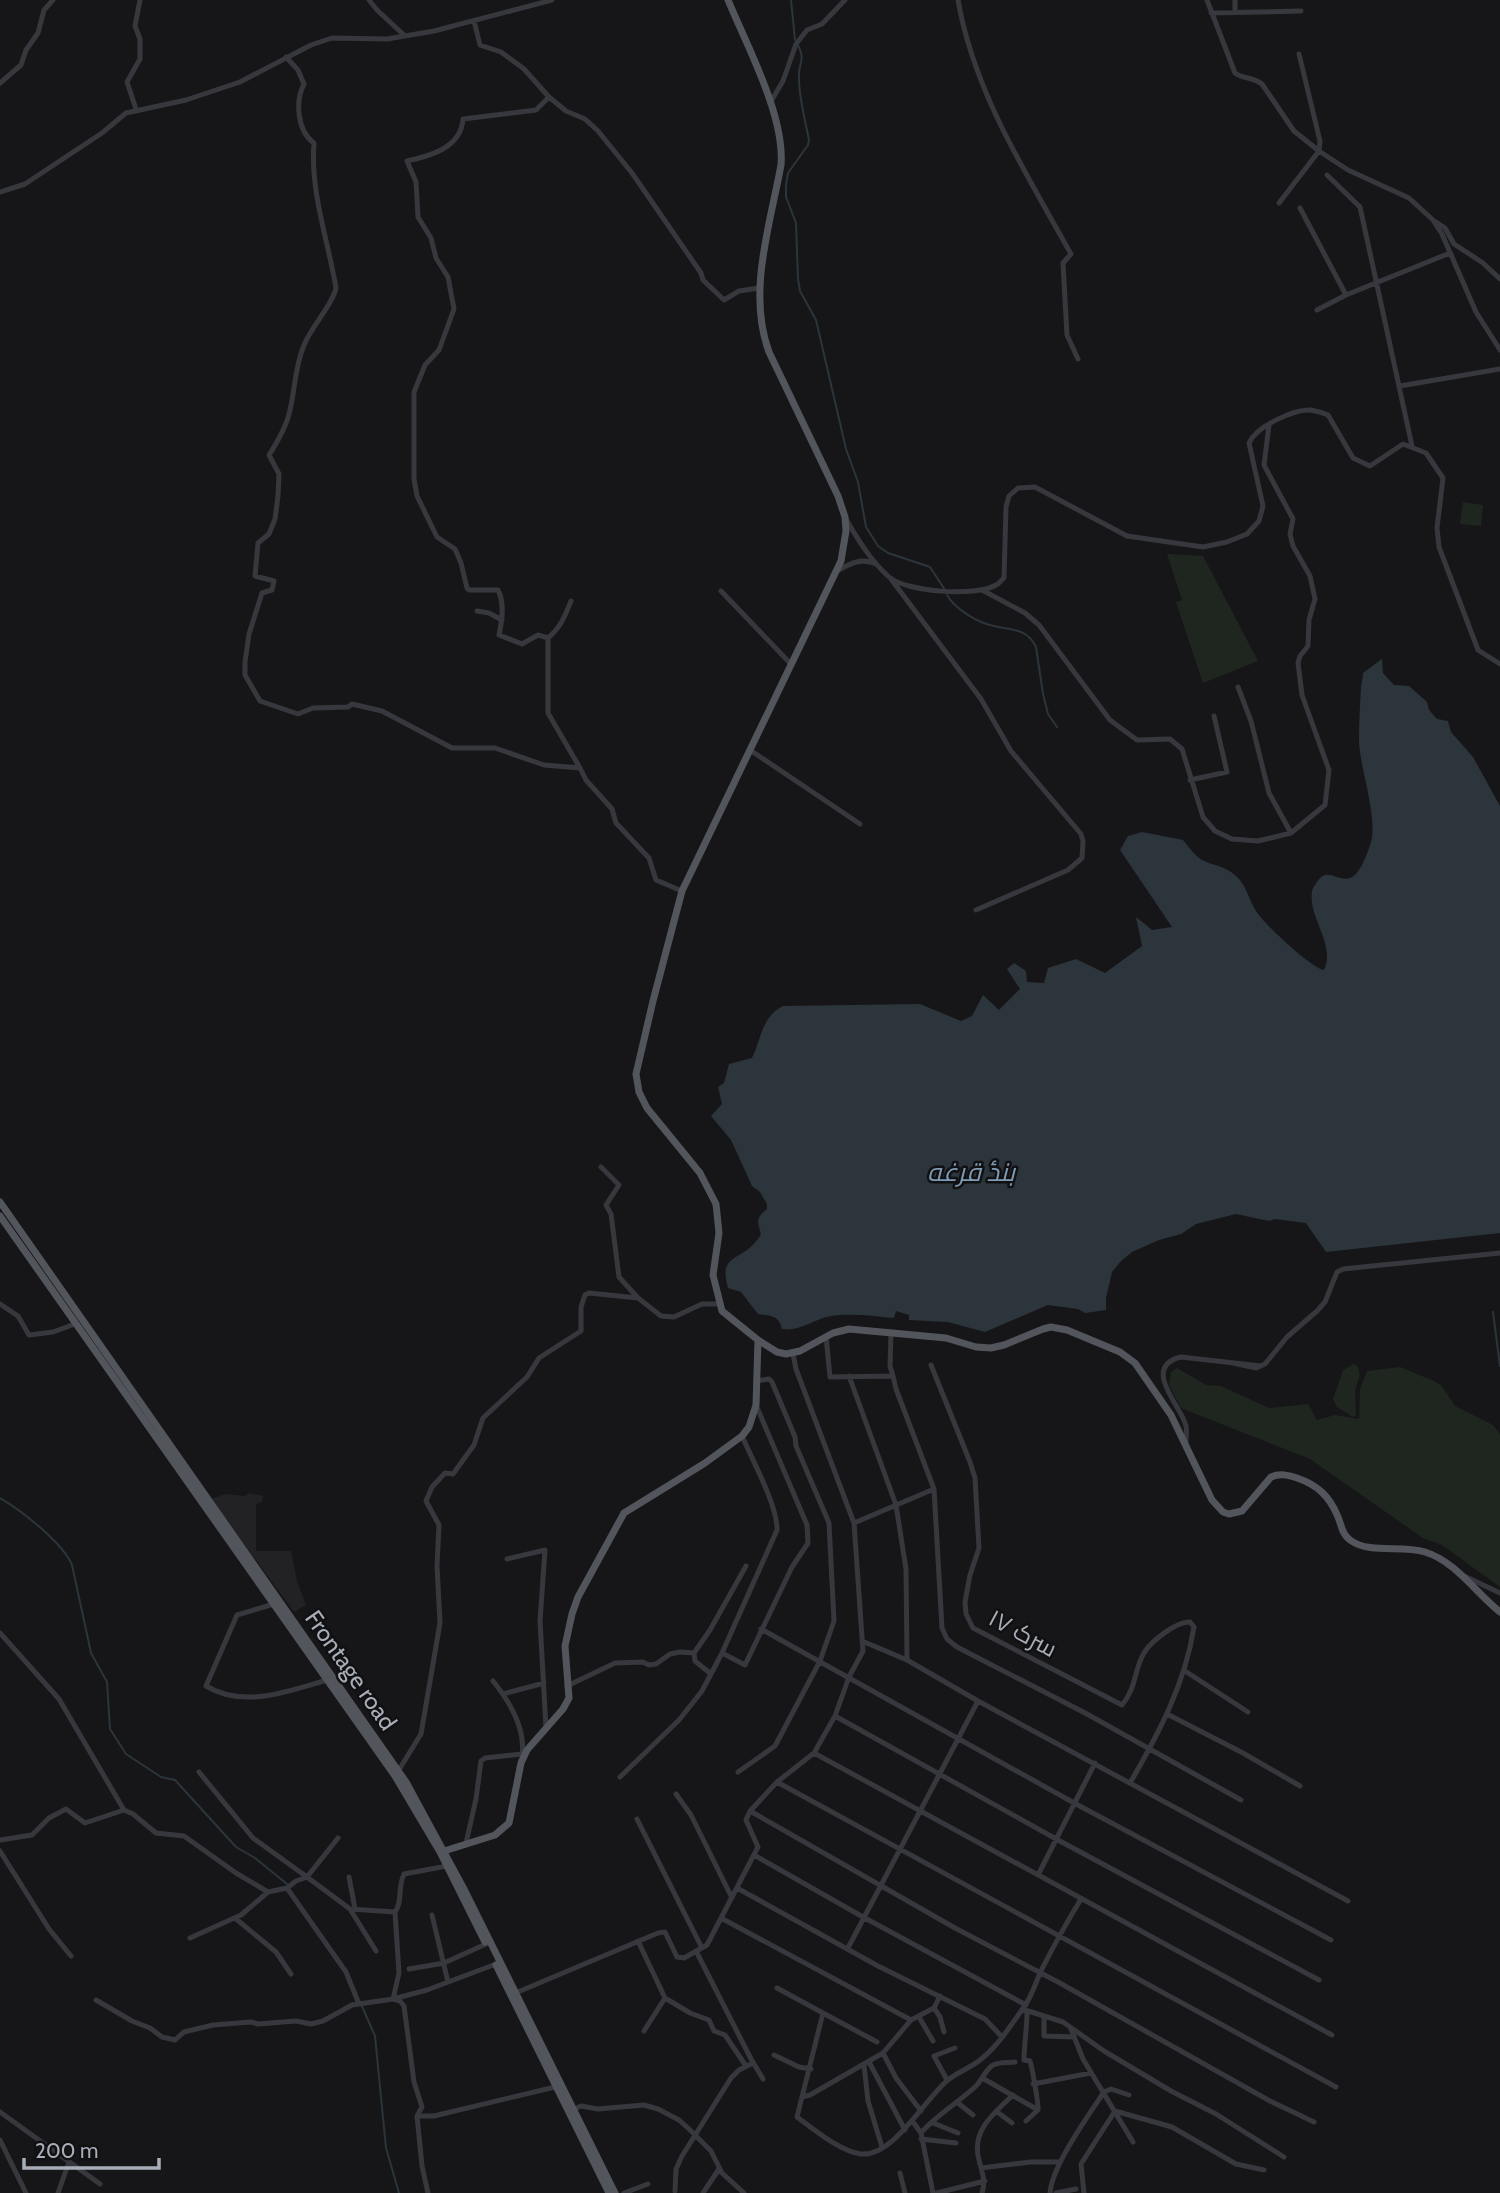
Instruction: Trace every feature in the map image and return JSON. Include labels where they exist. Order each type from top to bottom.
[{"type":"main road","points":[[728,0],[771,103],[782,156],[759,288],[760,319],[765,341],[838,496],[845,517],[845,540],[837,571],[790,663],[682,891],[638,1065],[637,1084],[647,1108],[699,1173],[716,1204],[719,1233],[713,1275],[719,1304],[728,1318],[758,1340],[777,1352],[793,1354],[826,1336],[849,1329],[946,1338],[976,1347],[991,1348],[1042,1329],[1051,1327],[1067,1330],[1120,1352],[1135,1363],[1171,1415],[1212,1500],[1223,1512],[1229,1514],[1242,1511],[1271,1477],[1284,1475],[1310,1483],[1322,1490],[1334,1508],[1342,1533],[1350,1540],[1370,1547],[1397,1547],[1437,1556],[1500,1612]]},
{"type":"main road","name":"Frontage road","points":[[0,1202],[397,1774],[442,1851],[615,2193]]},
{"type":"main road","points":[[0,1216],[327,1680],[397,1774]]},
{"type":"main road","points":[[608,2193],[442,1851],[495,1835],[509,1822],[521,1763],[527,1750],[564,1709],[569,1698],[565,1646],[578,1597],[624,1513],[705,1464],[742,1436],[749,1427],[756,1405],[758,1340]]},
{"type":"street","points":[[0,83],[21,65],[26,50],[38,33],[44,10],[53,0]]},
{"type":"street","points":[[136,109],[127,82],[140,59],[140,39],[135,26],[140,0]]},
{"type":"street","points":[[369,0],[404,35]]},
{"type":"street","points":[[0,192],[25,184],[102,133],[125,113],[186,100],[240,82],[311,45],[332,38],[387,39],[434,31],[552,0]]},
{"type":"street","points":[[771,103],[801,37],[810,28],[822,24],[845,0]]},
{"type":"street","points":[[958,0],[964,34],[987,98],[1071,254],[1063,263],[1067,335],[1078,359]]},
{"type":"street","points":[[1207,0],[1234,73],[1262,83],[1294,131],[1348,170],[1409,198],[1445,228],[1454,244],[1483,263],[1500,279]]},
{"type":"street","points":[[1235,11],[1236,0]]},
{"type":"street","points":[[1211,13],[1301,11]]},
{"type":"street","points":[[474,20],[480,45],[501,51],[524,69],[549,97],[566,111],[585,119],[598,131],[632,173],[701,273],[703,280],[724,300],[739,291],[759,288]]},
{"type":"street","points":[[1279,203],[1319,151],[1320,141],[1299,54]]},
{"type":"street","points":[[286,57],[298,70],[303,84],[298,96],[302,131],[314,143],[312,161],[318,204],[336,288],[335,296],[318,319],[303,347],[285,426],[269,455],[277,468],[279,482],[275,519],[269,534],[258,543],[255,576],[274,581],[272,590],[262,593],[249,634],[245,675],[260,701],[298,714],[313,708],[348,707],[352,704],[372,707],[452,748],[495,748],[544,765],[580,768]]},
{"type":"street","points":[[548,638],[538,635],[522,643],[499,635],[502,620],[501,594],[498,590],[491,589],[469,590],[455,549],[438,537],[417,496],[413,468],[416,446],[412,415],[414,392],[425,365],[439,350],[454,309],[448,277],[436,258],[431,238],[418,218],[416,182],[407,162],[440,152],[458,136],[463,120],[536,110],[549,97]]},
{"type":"street","points":[[1327,175],[1360,207],[1412,446]]},
{"type":"street","points":[[1300,208],[1346,295]]},
{"type":"street","points":[[1433,220],[1476,312],[1500,350]]},
{"type":"street","points":[[1317,310],[1346,295],[1450,253]]},
{"type":"street","points":[[1400,386],[1500,369]]},
{"type":"street","points":[[889,578],[937,592],[982,590],[996,586],[1004,578],[1006,507],[1009,496],[1018,488],[1035,487],[1127,536],[1203,547],[1227,542],[1247,534],[1259,521],[1263,506],[1249,443],[1252,435],[1286,414],[1310,410],[1328,415],[1353,458],[1370,466],[1403,444],[1426,453],[1443,478],[1437,528],[1439,547],[1478,650],[1500,664]]},
{"type":"street","points":[[982,590],[1026,613],[1039,625],[1110,720],[1137,740],[1170,739],[1182,749],[1203,817],[1215,831],[1232,839],[1258,841],[1291,833],[1325,805],[1329,769],[1302,695],[1298,663],[1308,646],[1309,620],[1315,599],[1310,576],[1293,546],[1290,534],[1293,519],[1264,465],[1269,425]]},
{"type":"street","points":[[845,517],[864,550],[882,568],[981,699],[1011,751],[1081,834],[1082,858],[1068,870],[976,910]]},
{"type":"street","points":[[837,571],[850,563],[864,561],[874,562],[882,568]]},
{"type":"street","points":[[721,591],[790,663]]},
{"type":"street","points":[[548,638],[564,620],[571,601]]},
{"type":"street","points":[[477,611],[489,613],[502,620]]},
{"type":"street","points":[[548,638],[548,713],[586,780],[612,809],[616,823],[649,858],[656,880],[682,891]]},
{"type":"street","points":[[1238,687],[1251,720],[1269,793],[1291,833]]},
{"type":"street","points":[[1190,780],[1227,772],[1214,716]]},
{"type":"street","points":[[750,750],[860,824]]},
{"type":"street","points":[[601,1167],[619,1185],[606,1205],[611,1214],[619,1277],[638,1298],[661,1315],[674,1317],[702,1304],[719,1304]]},
{"type":"street","points":[[1186,1446],[1186,1424],[1166,1390],[1164,1378],[1166,1368],[1172,1360],[1181,1357],[1261,1367],[1287,1337],[1317,1311],[1325,1301],[1337,1272],[1343,1269],[1500,1253]]},
{"type":"street","points":[[397,1774],[421,1734],[438,1645],[439,1525],[426,1501],[432,1487],[445,1473],[453,1474],[474,1445],[483,1418],[527,1377],[540,1358],[581,1331],[581,1307],[585,1295],[589,1293],[638,1298]]},
{"type":"street","points":[[0,1304],[18,1316],[29,1335],[53,1332],[75,1324]]},
{"type":"street","points":[[891,1333],[890,1366],[896,1389],[934,1489],[942,1628],[947,1639],[957,1647],[1241,1800]]},
{"type":"street","points":[[826,1336],[830,1377],[893,1376]]},
{"type":"street","points":[[513,1995],[665,1932],[677,1957],[684,1958],[707,1945],[758,1847],[746,1820],[750,1811],[777,1782],[814,1753],[835,1716],[849,1677],[863,1651],[854,1523],[796,1369],[793,1354]]},
{"type":"street","name":"سرک ۱۷","points":[[931,1365],[975,1478],[979,1548],[965,1602],[966,1614],[973,1628],[1122,1705],[1135,1684],[1143,1654],[1178,1623],[1190,1622],[1194,1628],[1185,1671]]},
{"type":"street","points":[[849,1376],[896,1505],[906,1569],[907,1660]]},
{"type":"street","points":[[738,1772],[775,1745],[820,1661],[834,1621],[829,1523],[772,1382],[769,1379],[756,1381]]},
{"type":"street","points":[[722,1653],[745,1665],[792,1567],[808,1544],[807,1525],[756,1405]]},
{"type":"street","points":[[620,1777],[679,1720],[702,1691],[777,1530],[771,1504],[742,1436]]},
{"type":"street","points":[[854,1523],[934,1489]]},
{"type":"street","points":[[507,1559],[545,1550],[540,1621],[546,1728]]},
{"type":"street","points":[[711,1674],[695,1661],[694,1653],[746,1566]]},
{"type":"street","points":[[1456,1572],[1500,1593]]},
{"type":"street","points":[[274,1604],[237,1615],[206,1686],[212,1690],[261,1698],[327,1680]]},
{"type":"street","points":[[761,1629],[1076,1804],[1331,1940]]},
{"type":"street","points":[[0,1633],[59,1699],[124,1810],[156,1833],[184,1836],[268,1892]]},
{"type":"street","points":[[862,1641],[907,1660],[1348,1901]]},
{"type":"street","points":[[567,1686],[615,1663],[643,1662],[649,1665],[656,1664],[670,1654],[694,1653]]},
{"type":"street","points":[[1130,1783],[1150,1749],[1185,1671],[1248,1712]]},
{"type":"street","points":[[493,1681],[521,1729],[521,1763]]},
{"type":"street","points":[[503,1694],[544,1684]]},
{"type":"street","points":[[848,1948],[978,1701]]},
{"type":"street","points":[[1167,1714],[1300,1786]]},
{"type":"street","points":[[835,1716],[1319,1980]]},
{"type":"street","points":[[814,1753],[1332,2035]]},
{"type":"street","points":[[467,1843],[481,1761],[485,1758],[522,1754]]},
{"type":"street","points":[[1038,1875],[1095,1763]]},
{"type":"street","points":[[199,1772],[253,1838],[307,1877],[353,1909],[395,1912]]},
{"type":"street","points":[[777,1782],[1336,2087]]},
{"type":"street","points":[[676,1794],[691,1815],[732,1898]]},
{"type":"street","points":[[0,1840],[32,1835],[49,1818],[65,1809],[85,1823],[124,1810]]},
{"type":"street","points":[[750,1811],[881,1887],[1040,1972],[1270,2101],[1314,2122]]},
{"type":"street","points":[[637,1819],[753,2063],[764,2079]]},
{"type":"street","points":[[190,1938],[235,1918],[268,1892],[307,1877],[338,1838]]},
{"type":"street","points":[[0,1852],[49,1929],[71,1956]]},
{"type":"street","points":[[754,1855],[1025,2008],[1063,2022],[1171,2091],[1216,2114],[1284,2157]]},
{"type":"street","points":[[393,1999],[399,1973],[395,1912],[398,1908],[398,1890],[404,1874],[447,1866]]},
{"type":"street","points":[[349,1877],[353,1909],[376,1951]]},
{"type":"street","points":[[289,1886],[346,1972],[359,2004]]},
{"type":"street","points":[[737,1888],[890,1972],[985,2019],[1002,2037]]},
{"type":"street","points":[[823,2013],[797,2117],[822,2136],[860,2154],[871,2153],[905,2130],[947,2080],[979,2061],[1002,2037],[1025,2008],[1040,1972],[1081,1899]]},
{"type":"street","points":[[432,1915],[448,1982]]},
{"type":"street","points":[[235,1918],[276,1952],[291,1974]]},
{"type":"street","points":[[721,1918],[911,2020]]},
{"type":"street","points":[[638,1941],[665,1998],[690,2013],[709,2020],[714,2031],[725,2035],[746,2066]]},
{"type":"street","points":[[409,1969],[444,1963],[486,1944]]},
{"type":"street","points":[[96,2000],[162,2037],[175,2040],[184,2032],[213,2025],[296,2021],[311,2024],[323,2021],[352,2004],[393,1999],[427,1990],[496,1964]]},
{"type":"street","points":[[777,1988],[877,2042]]},
{"type":"street","points":[[802,2097],[883,2053],[911,2020],[934,2008],[940,1996]]},
{"type":"street","points":[[644,2031],[665,1998]]},
{"type":"street","points":[[393,1999],[404,2006],[414,2082],[422,2107],[416,2116],[428,2193]]},
{"type":"street","points":[[934,2008],[944,2032]]},
{"type":"street","points":[[1025,2008],[1027,2040],[1023,2057],[1032,2065],[1033,2084],[1040,2105],[1026,2121]]},
{"type":"street","points":[[919,2017],[933,2041]]},
{"type":"street","points":[[1044,2017],[1044,2036],[1074,2037]]},
{"type":"street","points":[[1071,2029],[1091,2073],[1133,2142]]},
{"type":"street","points":[[947,2080],[934,2056],[955,2048]]},
{"type":"street","points":[[883,2053],[896,2078],[920,2111]]},
{"type":"street","points":[[774,2055],[799,2067],[811,2069]]},
{"type":"street","points":[[921,2136],[928,2125],[984,2079],[995,2064],[1015,2062]]},
{"type":"street","points":[[675,2191],[676,2169],[696,2136],[732,2078],[753,2063]]},
{"type":"street","points":[[867,2063],[905,2130]]},
{"type":"street","points":[[867,2063],[868,2101],[882,2147]]},
{"type":"street","points":[[1033,2084],[1091,2073]]},
{"type":"street","points":[[984,2079],[1038,2110]]},
{"type":"street","points":[[416,2116],[434,2116],[555,2088]]},
{"type":"street","points":[[1051,2193],[1051,2180],[1060,2162],[1104,2092],[1111,2089],[1129,2095]]},
{"type":"street","points":[[982,2193],[985,2181],[977,2149],[978,2137],[996,2111],[1013,2095]]},
{"type":"street","points":[[958,2103],[972,2115]]},
{"type":"street","points":[[574,2109],[581,2106],[598,2109],[644,2105],[658,2109],[679,2120],[696,2136],[711,2151],[719,2169],[736,2190],[744,2193]]},
{"type":"street","points":[[996,2111],[1012,2123]]},
{"type":"street","points":[[0,2112],[100,2184]]},
{"type":"street","points":[[1115,2112],[1172,2127],[1236,2164],[1264,2171]]},
{"type":"street","points":[[1084,2193],[1081,2164],[1115,2112]]},
{"type":"street","points":[[913,2122],[921,2136],[935,2193],[985,2181]]},
{"type":"street","points":[[933,2123],[958,2133]]},
{"type":"street","points":[[921,2136],[956,2143]]},
{"type":"street","points":[[0,2140],[26,2193]]},
{"type":"street","points":[[58,2193],[69,2162]]},
{"type":"street","points":[[981,2168],[1031,2162],[1060,2162]]},
{"type":"street","points":[[703,2193],[719,2169]]},
{"type":"street","points":[[900,2173],[905,2193]]},
{"type":"street","points":[[624,2193],[648,2184]]},
{"type":"street","points":[[1056,2193],[1076,2189]]},
{"type":"shaded area","points":[[1463,502],[1483,505],[1481,526],[1460,524]]},
{"type":"shaded area","points":[[1167,554],[1203,556],[1258,661],[1203,683],[1176,602],[1182,600]]},
{"type":"shaded area","points":[[1354,1364],[1360,1375],[1355,1390],[1356,1415],[1353,1417],[1337,1407],[1333,1399],[1343,1370]]},
{"type":"shaded area","points":[[1400,1367],[1442,1386],[1455,1406],[1493,1425],[1500,1434],[1500,1587],[1442,1545],[1423,1538],[1310,1459],[1181,1408],[1169,1385],[1171,1372],[1177,1368],[1206,1385],[1221,1386],[1269,1408],[1308,1404],[1317,1420],[1335,1415],[1359,1419],[1360,1389],[1367,1371]]},
{"type":"shaded area","points":[[250,1493],[263,1496],[262,1502],[256,1504],[256,1551],[291,1551],[297,1581],[306,1605],[294,1612],[211,1499],[226,1494],[244,1496]]},
{"type":"water","name":"بندٔ قرغه","points":[[1382,659],[1383,673],[1394,685],[1409,686],[1427,702],[1429,710],[1437,719],[1448,721],[1451,732],[1473,757],[1500,806],[1500,1233],[1326,1252],[1306,1223],[1275,1219],[1269,1221],[1236,1214],[1196,1224],[1181,1234],[1132,1252],[1112,1272],[1106,1310],[1085,1313],[1078,1309],[1048,1305],[985,1332],[948,1322],[909,1320],[909,1315],[896,1311],[894,1318],[839,1315],[794,1329],[782,1329],[776,1319],[758,1314],[741,1292],[728,1288],[726,1268],[729,1262],[755,1243],[761,1234],[758,1220],[767,1209],[767,1204],[760,1192],[752,1186],[731,1140],[711,1116],[722,1104],[718,1087],[724,1083],[729,1064],[752,1058],[766,1022],[783,1006],[920,1004],[961,1021],[972,1016],[983,995],[999,1010],[1020,989],[1007,969],[1014,963],[1026,971],[1027,982],[1044,983],[1048,968],[1076,959],[1105,973],[1142,946],[1136,917],[1152,930],[1172,927],[1120,850],[1128,836],[1142,832],[1183,840],[1202,860],[1232,873],[1240,880],[1263,920],[1300,955],[1324,970],[1327,950],[1314,912],[1312,891],[1325,875],[1345,879],[1354,876],[1363,863],[1371,842],[1371,806],[1359,741],[1361,686],[1363,673]]},
{"type":"waterway","points":[[791,0],[795,40]]},
{"type":"waterway","points":[[798,45],[802,59],[799,73],[800,94],[809,140],[788,173],[786,197],[796,223],[800,291],[816,320],[846,449],[858,482],[866,527],[878,546],[888,553],[930,567],[945,590]]},
{"type":"waterway","points":[[947,595],[955,605],[974,619],[1028,636],[1036,647],[1048,714],[1057,727]]},
{"type":"waterway","points":[[1493,1312],[1500,1366]]},
{"type":"waterway","points":[[0,1498],[51,1537],[72,1565],[91,1653],[107,1682],[110,1729],[126,1754],[161,1777],[175,1780],[236,1847],[255,1858],[287,1884]]},
{"type":"waterway","points":[[361,2004],[375,2036],[386,2148],[399,2193]]}]
